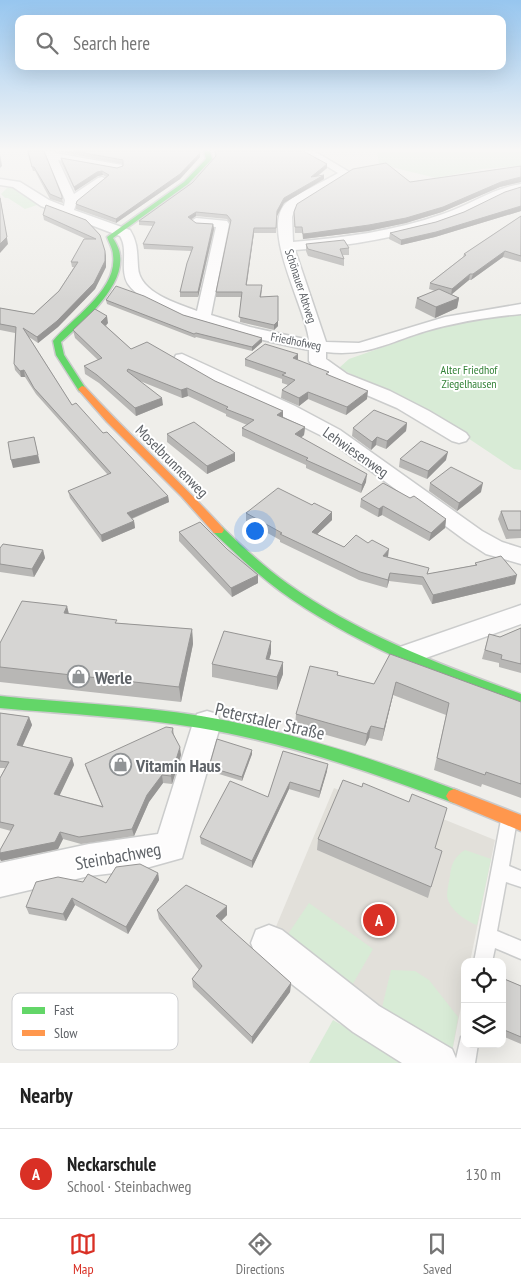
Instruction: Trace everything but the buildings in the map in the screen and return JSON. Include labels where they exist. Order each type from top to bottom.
[{"type":"street","points":[[42,201],[46,203],[69,204],[120,231],[162,201]]},
{"type":"street","points":[[69,204],[74,201]]},
{"type":"street","name":"Schönauer Abtweg","points":[[299,201],[287,210],[284,221],[288,246],[298,284],[315,329],[318,361],[329,371],[438,423],[459,437]]},
{"type":"street","points":[[288,246],[344,242],[398,231],[449,217],[485,201]]},
{"type":"street","points":[[196,222],[223,224],[202,318]]},
{"type":"street","name":"Friedhofweg","points":[[120,231],[130,241],[132,281],[138,287],[162,301],[202,318],[233,328],[318,346],[342,349],[359,348],[467,315],[521,309]]},
{"type":"street","name":"Moselbrunnenweg","points":[[120,231],[110,237],[117,257],[110,282],[89,312],[57,341],[57,349],[63,363],[107,417],[242,554],[271,577],[330,617],[406,655],[521,700]]},
{"type":"street","name":"Lehwiesenweg","points":[[182,359],[333,434],[474,536],[494,548],[521,556]]},
{"type":"street","points":[[406,655],[521,614]]},
{"type":"street","name":"Peterstaler Straße","points":[[0,702],[142,714],[276,738],[334,754],[515,821]]},
{"type":"street","name":"Steinbachweg","points":[[0,880],[89,860],[139,854],[170,847],[206,724]]},
{"type":"street","points":[[269,943],[366,1018],[438,1063]]},
{"type":"lane","points":[[484,958],[500,871],[515,821]]},
{"type":"lane","points":[[500,871],[521,879]]},
{"type":"lane","points":[[488,936],[521,950]]},
{"type":"lane","points":[[465,1063],[467,1048]]},
{"type":"shaded area","points":[[334,788],[359,798],[443,819],[495,840],[471,958],[461,958],[461,1007],[452,1052],[381,1012],[275,929]]},
{"type":"green space","points":[[12,201],[35,201],[40,204],[25,209]]},
{"type":"green space","name":"Alter Friedhof Ziegelhausen","points":[[521,314],[521,470],[514,469],[435,416],[339,368],[349,359],[432,330],[488,317]]},
{"type":"green space","points":[[465,850],[491,859],[477,925],[463,918],[454,910],[447,896],[453,864],[456,858]]},
{"type":"green space","points":[[309,903],[373,949],[351,987],[286,937]]},
{"type":"green space","points":[[391,970],[415,971],[429,980],[458,1017],[452,1052],[381,1012]]},
{"type":"green space","points":[[333,1020],[406,1063],[309,1063]]},
{"type":"traffic: fast","points":[[82,389],[60,355],[57,341],[96,303],[112,279],[117,256],[110,237],[161,201]]},
{"type":"traffic: fast","points":[[218,530],[250,561],[285,588],[359,633],[439,669],[521,700]]},
{"type":"traffic: fast","points":[[0,702],[150,715],[233,728],[361,762],[454,796]]},
{"type":"traffic: slow","points":[[82,389],[218,530]]},
{"type":"traffic: slow","points":[[454,796],[521,823]]},
{"type":"place","name":"Werle","points":[[79,677]]},
{"type":"place","name":"Vitamin Haus","points":[[120,765]]},
{"type":"place","name":"Neckarschule","points":[[379,920]]}]
